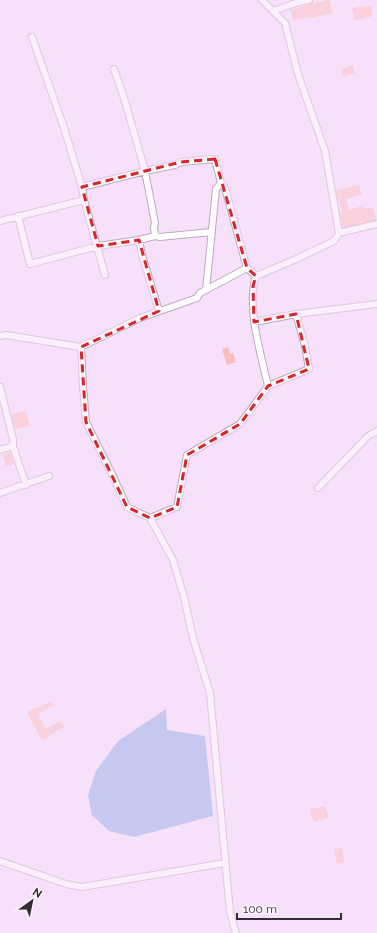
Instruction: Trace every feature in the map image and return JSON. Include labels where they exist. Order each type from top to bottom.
[{"type":"street","points":[[262,0],[285,23],[298,74],[325,151],[339,234]]},
{"type":"street","points":[[273,11],[308,0]]},
{"type":"street","points":[[32,37],[64,128],[82,187],[84,200],[105,275]]},
{"type":"street","points":[[114,69],[145,171],[155,223],[155,236]]},
{"type":"street","points":[[82,187],[175,165],[182,162],[215,159],[221,183],[225,188],[247,268],[256,276]]},
{"type":"street","points":[[206,290],[216,189],[221,183]]},
{"type":"street","points":[[0,221],[84,200]]},
{"type":"street","points":[[18,216],[30,264],[98,246],[155,236],[160,237],[211,232]]},
{"type":"street","points":[[256,276],[334,241],[339,234],[377,224]]},
{"type":"street","points":[[139,240],[159,311]]},
{"type":"street","points":[[0,336],[81,347],[140,318],[197,298],[200,292],[247,268]]},
{"type":"street","points":[[256,276],[253,286],[254,322],[268,386]]},
{"type":"street","points":[[254,322],[296,314],[377,305]]},
{"type":"street","points":[[150,518],[177,507],[187,455],[240,424],[268,386],[309,369],[305,346],[296,314]]},
{"type":"street","points":[[81,347],[86,422],[127,507],[150,518],[172,560],[184,597],[193,638],[210,694],[230,912],[236,933]]},
{"type":"street","points":[[0,387],[3,411],[13,439],[13,446],[26,485]]},
{"type":"street","points":[[318,488],[368,436],[377,431]]},
{"type":"street","points":[[0,450],[13,446]]},
{"type":"street","points":[[0,493],[49,476]]},
{"type":"street","points":[[0,861],[66,884],[82,887],[225,863]]},
{"type":"highlighted area","points":[[215,159],[247,268],[256,276],[253,286],[254,322],[296,314],[309,369],[268,386],[240,424],[187,455],[177,507],[150,518],[127,507],[86,422],[81,347],[159,311],[139,240],[98,246],[82,187],[181,162]]},
{"type":"water","points":[[166,709],[167,730],[205,736],[213,816],[134,837],[109,831],[92,815],[88,795],[96,771],[118,741]]},
{"type":"building","points":[[330,0],[333,13],[293,20],[291,10],[318,1]]},
{"type":"building","points":[[371,5],[373,16],[355,21],[352,8]]},
{"type":"building","points":[[353,65],[355,73],[343,77],[341,69]]},
{"type":"building","points":[[359,185],[362,195],[346,199],[349,210],[362,206],[363,209],[373,207],[376,220],[343,228],[340,213],[342,212],[336,190]]},
{"type":"building","points":[[228,347],[230,354],[233,353],[236,362],[227,365],[222,349]]},
{"type":"building","points":[[26,411],[30,426],[15,429],[11,414]]},
{"type":"building","points":[[10,452],[14,464],[6,466],[3,455]]},
{"type":"building","points":[[51,701],[53,705],[38,714],[46,729],[60,721],[64,727],[42,740],[27,712]]},
{"type":"building","points":[[325,806],[329,818],[314,822],[310,809]]},
{"type":"building","points":[[342,848],[345,862],[337,864],[334,849]]}]
